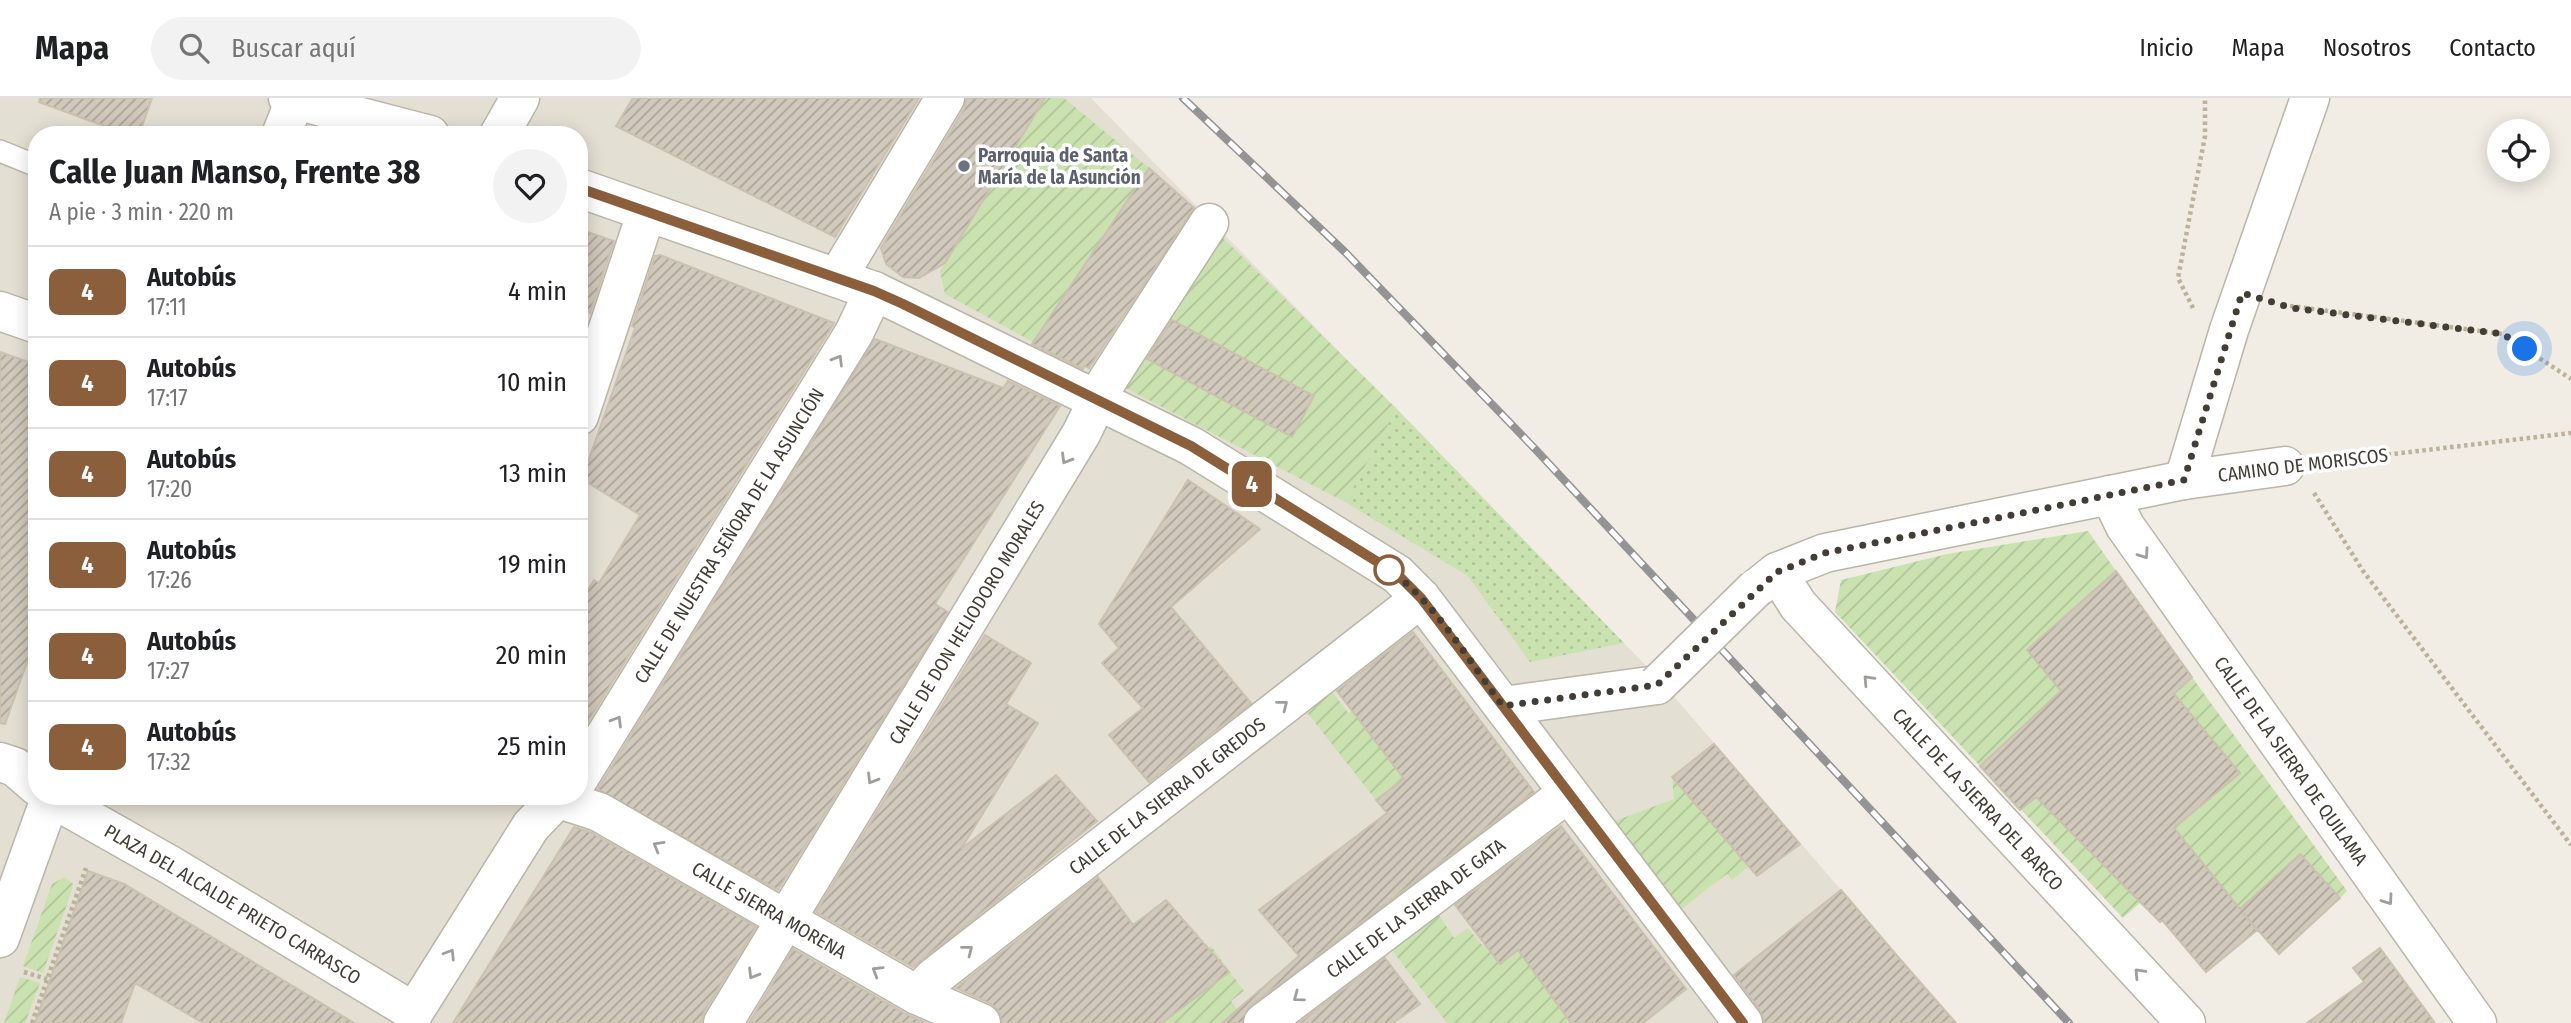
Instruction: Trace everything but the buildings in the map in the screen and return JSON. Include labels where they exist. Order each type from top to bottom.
[{"type":"street","points":[[504,126],[520,98]]},
{"type":"street","points":[[837,278],[945,98]]},
{"type":"street","points":[[2184,480],[2229,330],[2310,98]]},
{"type":"street","points":[[284,126],[292,99],[343,104],[405,126]]},
{"type":"street","points":[[588,191],[646,214],[874,291],[1191,446],[1397,574],[1421,598],[1742,1023]]},
{"type":"street","points":[[588,389],[646,214]]},
{"type":"street","name":"CALLE DE DON HELIODORO MORALES","points":[[723,1023],[1081,434],[1097,399],[1209,223]]},
{"type":"street","name":"CALLE DE NUESTRA SEÑORA DE LA ASUNCIÓN","points":[[588,751],[854,333],[874,291]]},
{"type":"street","points":[[0,312],[28,321]]},
{"type":"street","name":"CAMINO DE MORISCOS","points":[[1767,580],[1825,553],[2184,480],[2292,465]]},
{"type":"street","name":"CALLE DE LA SIERRA DE QUILAMA","points":[[2110,495],[2125,526],[2477,1023]]},
{"type":"street","points":[[1503,706],[1657,685],[1767,580]]},
{"type":"street","name":"CALLE DE LA SIERRA DEL BARCO","points":[[1767,580],[1798,605],[2186,1023]]},
{"type":"street","name":"CALLE DE LA SIERRA DE GREDOS","points":[[917,995],[933,978],[1421,598]]},
{"type":"street","name":"PLAZA DEL ALCALDE PRIETO CARRASCO","points":[[0,762],[15,767],[28,778]]},
{"type":"street","name":"CALLE DE LA SIERRA DE GATA","points":[[1264,1023],[1568,793]]},
{"type":"street","points":[[8,954],[43,805]]},
{"type":"street","name":"PLAZA DEL ALCALDE PRIETO CARRASCO","points":[[65,805],[170,865],[402,1014]]},
{"type":"street","name":"CALLE DE NUESTRA SEÑORA DE LA ASUNCIÓN","points":[[402,1014],[531,826],[550,805]]},
{"type":"street","name":"CALLE SIERRA MORENA","points":[[586,805],[917,995],[981,1023]]},
{"type":"lane","points":[[0,151],[28,162]]},
{"type":"path","points":[[2205,98],[2205,136],[2178,278],[2195,312],[2229,330]]},
{"type":"path","points":[[2242,293],[2292,308],[2503,334],[2571,379]]},
{"type":"path","name":"CAMINO DE MORISCOS","points":[[2292,465],[2571,433]]},
{"type":"path","points":[[2292,465],[2363,571],[2571,845]]},
{"type":"path","points":[[32,1023],[86,868]]},
{"type":"path","points":[[8,954],[47,979]]},
{"type":"shaded area","points":[[0,98],[1091,98],[1658,678],[1956,1023],[0,1023]]},
{"type":"green space","points":[[1045,98],[1064,98],[1149,168],[1033,342],[945,294],[940,271]]},
{"type":"green space","points":[[1215,230],[1397,409],[1345,502],[1116,383]]},
{"type":"green space","points":[[1397,409],[1624,643],[1530,662],[1468,576],[1345,502]]},
{"type":"green space","points":[[2088,531],[2116,571],[2028,651],[2112,752],[2192,677],[2347,891],[2340,898],[2300,854],[2240,909],[2195,854],[2123,918],[1835,612],[1841,580],[1947,554]]},
{"type":"green space","points":[[1331,690],[1348,713],[1352,711],[1409,785],[1394,786],[1376,800],[1305,710]]},
{"type":"green space","points":[[1672,777],[1749,866],[1732,880],[1727,874],[1679,911],[1612,822],[1674,799]]},
{"type":"green space","points":[[65,877],[73,884],[72,890],[43,973],[23,966],[52,884]]},
{"type":"green space","points":[[1437,912],[1454,938],[1468,928],[1482,945],[1509,925],[1500,963],[1551,925],[1580,1023],[1447,1023],[1391,949]]},
{"type":"green space","points":[[1211,946],[1244,991],[1231,1001],[1240,1013],[1226,1023],[1136,1023],[1192,1000],[1203,992],[1184,967]]},
{"type":"green space","points":[[20,977],[40,983],[25,1023],[4,1023]]},
{"type":"railway","points":[[1183,98],[1345,252],[1537,451],[2069,1023]]},
{"type":"bus line","name":"4","points":[[588,191],[646,214],[874,291],[903,304],[1191,446],[1397,574],[1421,598],[1743,1023]]},
{"type":"place","name":"Parroquia de Santa María de la Asunción","points":[[964,166]]},
{"type":"route","points":[[1389,570],[1382,566],[1397,574],[1421,598],[1503,706],[1657,685],[1756,588],[1777,572],[1825,553],[2184,480],[2242,293],[2292,308],[2503,334],[2525,349]]}]
